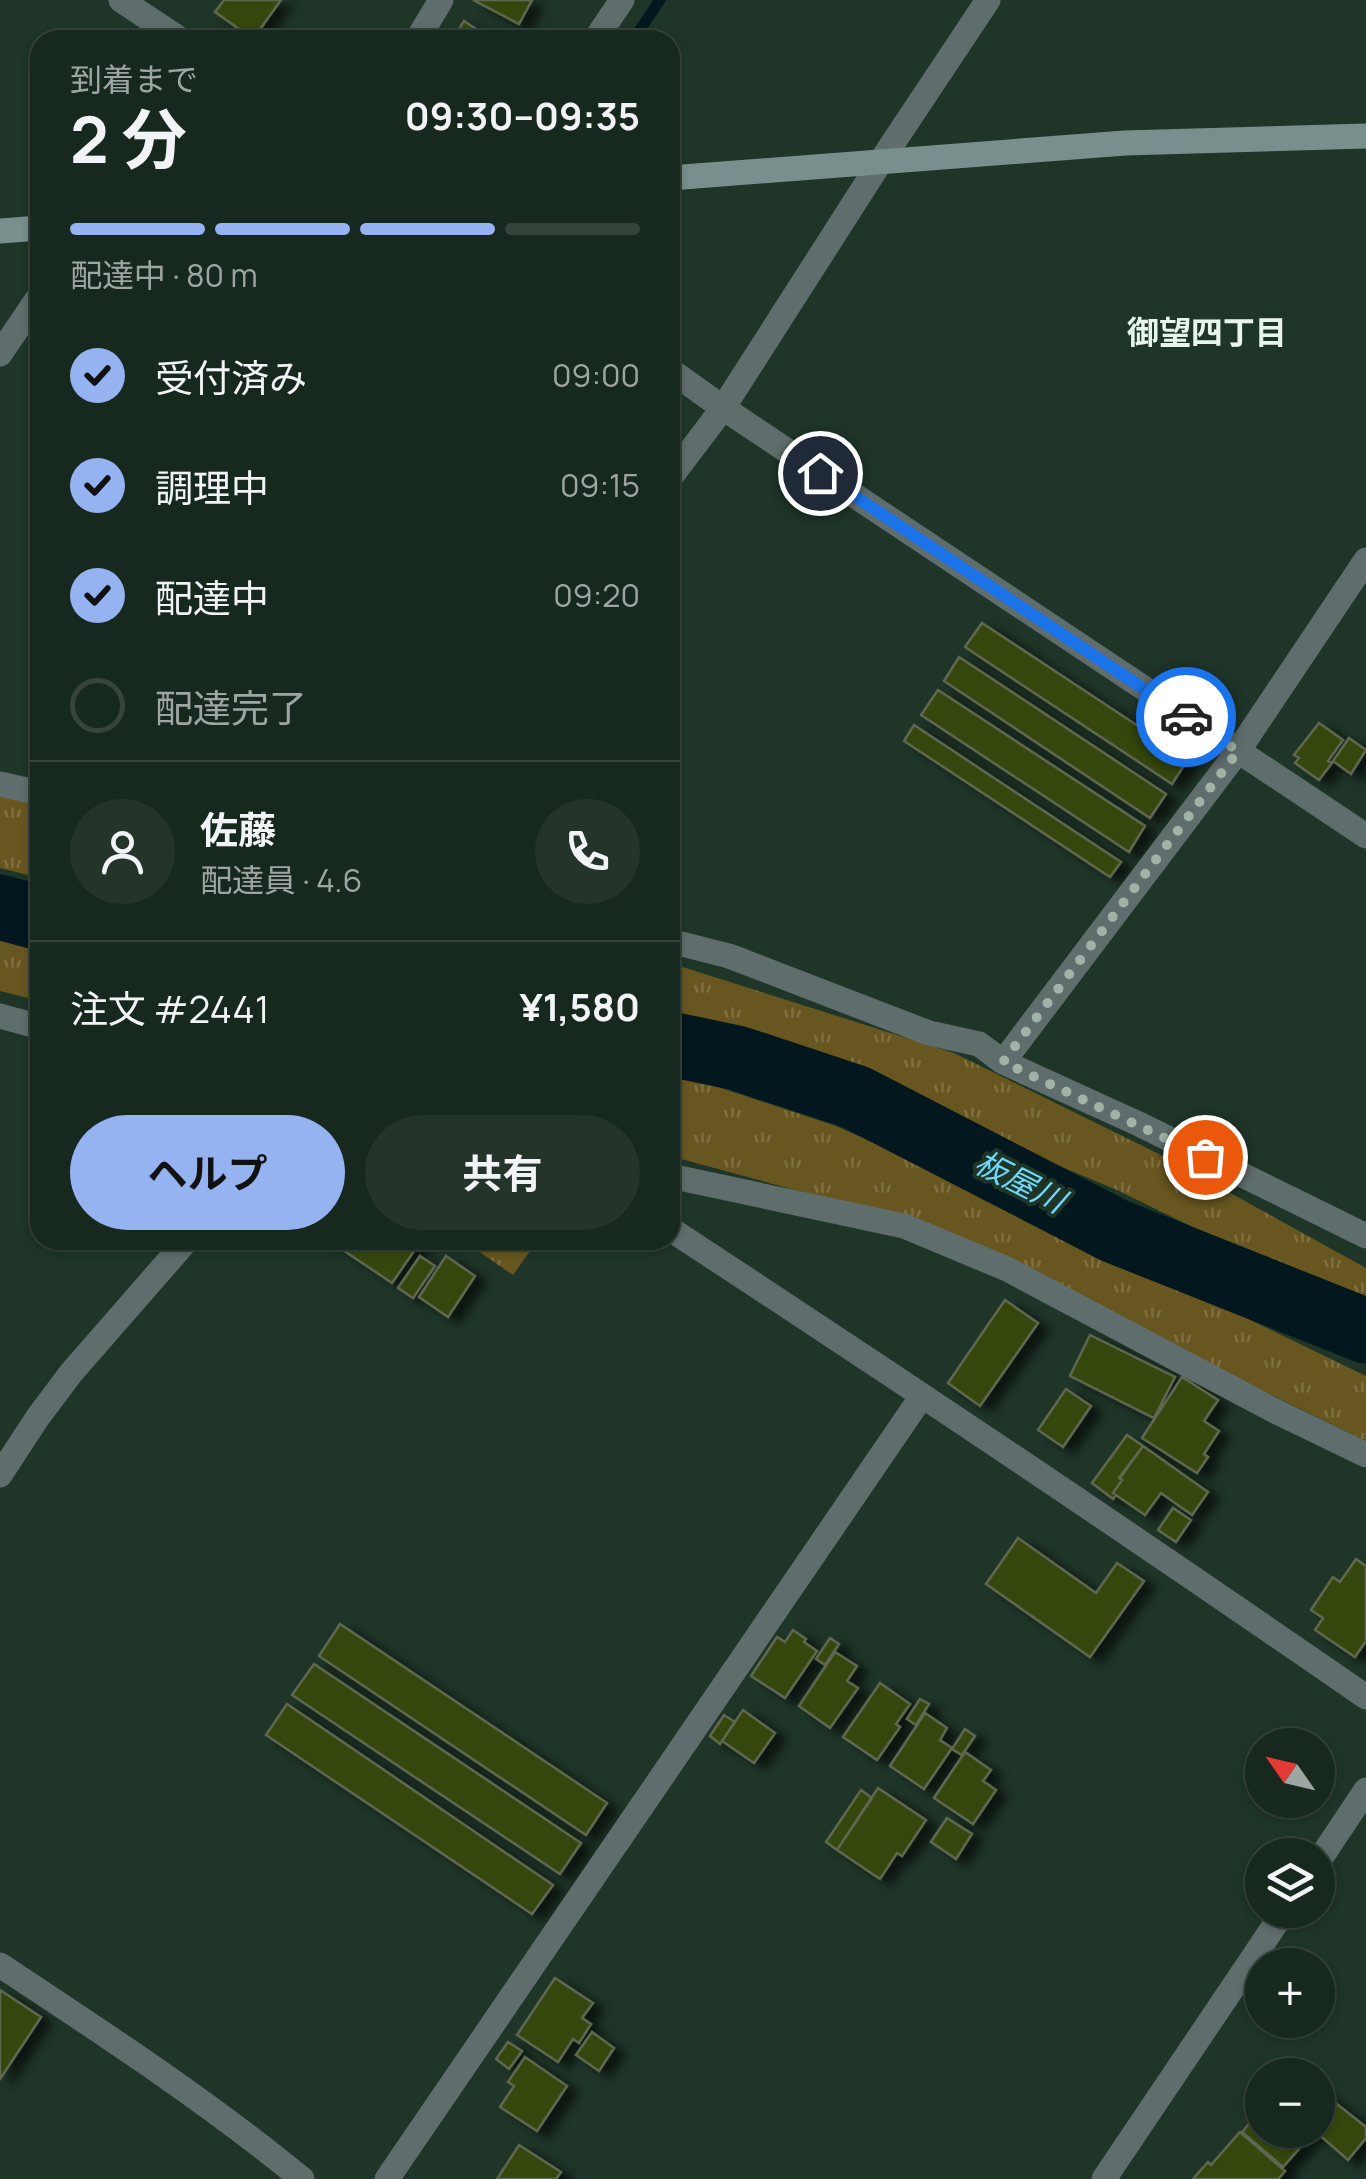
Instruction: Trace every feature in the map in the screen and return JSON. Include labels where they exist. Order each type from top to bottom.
[{"type":"street","points":[[121,0],[166,30]]},
{"type":"street","points":[[423,30],[441,0]]},
{"type":"street","points":[[602,30],[622,0]]},
{"type":"street","points":[[680,465],[723,408],[988,0]]},
{"type":"street","points":[[680,177],[1126,143],[1366,136]]},
{"type":"street","points":[[0,231],[30,229]]},
{"type":"street","points":[[0,354],[30,310]]},
{"type":"street","points":[[680,377],[1366,836]]},
{"type":"street","points":[[1003,1062],[1238,751],[1366,560]]},
{"type":"street","points":[[0,784],[30,791]]},
{"type":"street","points":[[680,944],[729,956],[929,1032],[979,1044],[1003,1062],[1366,1236]]},
{"type":"street","points":[[0,1016],[30,1024]]},
{"type":"street","points":[[680,1178],[904,1226],[1006,1270],[1366,1455]]},
{"type":"street","points":[[680,1236],[867,1358],[1366,1697]]},
{"type":"street","points":[[0,1475],[72,1372],[178,1250]]},
{"type":"street","points":[[387,2179],[922,1396]]},
{"type":"street","points":[[1334,1838],[1366,1790]]},
{"type":"street","points":[[1104,2179],[1273,1928]]},
{"type":"street","points":[[0,1965],[176,2084],[302,2179]]},
{"type":"green space","points":[[0,794],[30,801],[30,876],[0,868]]},
{"type":"green space","points":[[0,931],[30,938],[30,998],[0,991]]},
{"type":"green space","points":[[680,966],[954,1053],[1167,1158],[1366,1268],[1366,1312],[1117,1190],[912,1105],[680,1023]]},
{"type":"green space","points":[[680,1074],[836,1126],[996,1197],[1366,1376],[1366,1441],[920,1224],[680,1159]]},
{"type":"green space","points":[[477,1250],[531,1250],[513,1275]]},
{"type":"building","points":[[224,0],[281,0],[259,30],[240,30],[215,12]]},
{"type":"building","points":[[473,0],[532,0],[519,24]]},
{"type":"building","points":[[464,21],[478,30],[458,30]]},
{"type":"building","points":[[982,623],[1188,759],[1172,784],[965,647]]},
{"type":"building","points":[[959,657],[1166,794],[1150,818],[944,681]]},
{"type":"building","points":[[938,690],[1145,826],[1129,852],[921,715]]},
{"type":"building","points":[[1319,723],[1343,740],[1319,780],[1295,763],[1299,758],[1294,755]]},
{"type":"building","points":[[914,725],[1121,862],[1110,877],[904,741]]},
{"type":"building","points":[[1349,738],[1366,750],[1351,774],[1333,761]]},
{"type":"building","points":[[343,1250],[415,1250],[392,1283]]},
{"type":"building","points":[[420,1256],[435,1266],[413,1298],[398,1288]]},
{"type":"building","points":[[446,1256],[475,1276],[448,1317],[419,1297]]},
{"type":"building","points":[[1005,1300],[1038,1323],[980,1406],[948,1383]]},
{"type":"building","points":[[1090,1335],[1175,1377],[1154,1418],[1070,1376]]},
{"type":"building","points":[[1182,1377],[1218,1400],[1204,1421],[1219,1431],[1197,1473],[1142,1438]]},
{"type":"building","points":[[1066,1389],[1091,1406],[1063,1447],[1038,1430]]},
{"type":"building","points":[[1127,1435],[1143,1446],[1119,1478],[1122,1480],[1113,1499],[1092,1483]]},
{"type":"building","points":[[1143,1446],[1208,1492],[1192,1515],[1161,1493],[1145,1515],[1113,1493]]},
{"type":"building","points":[[1173,1508],[1191,1520],[1176,1542],[1158,1530]]},
{"type":"building","points":[[1018,1538],[1096,1593],[1117,1563],[1144,1581],[1090,1657],[986,1584]]},
{"type":"building","points":[[1356,1559],[1366,1566],[1366,1641],[1355,1657],[1315,1630],[1323,1618],[1311,1610],[1333,1577],[1340,1582]]},
{"type":"building","points":[[340,1624],[607,1803],[586,1835],[319,1656]]},
{"type":"building","points":[[793,1630],[817,1651],[785,1698],[751,1676],[777,1637],[785,1642]]},
{"type":"building","points":[[830,1638],[839,1644],[825,1665],[816,1659]]},
{"type":"building","points":[[835,1652],[857,1666],[847,1681],[858,1688],[830,1728],[799,1706]]},
{"type":"building","points":[[314,1664],[581,1843],[560,1874],[292,1695]]},
{"type":"building","points":[[880,1683],[910,1704],[896,1724],[900,1727],[877,1760],[843,1737]]},
{"type":"building","points":[[920,1699],[929,1704],[916,1725],[907,1719]]},
{"type":"building","points":[[287,1704],[553,1885],[532,1914],[266,1735]]},
{"type":"building","points":[[743,1710],[775,1733],[754,1763],[722,1741]]},
{"type":"building","points":[[925,1713],[947,1728],[940,1740],[952,1748],[924,1789],[890,1766]]},
{"type":"building","points":[[724,1715],[735,1722],[720,1744],[710,1736]]},
{"type":"building","points":[[965,1729],[975,1736],[962,1755],[952,1749]]},
{"type":"building","points":[[965,1752],[991,1770],[983,1781],[996,1790],[973,1824],[934,1798]]},
{"type":"building","points":[[878,1788],[926,1820],[902,1856],[897,1853],[880,1879],[837,1850]]},
{"type":"building","points":[[861,1790],[872,1798],[837,1850],[826,1842]]},
{"type":"building","points":[[947,1818],[972,1834],[956,1859],[931,1842]]},
{"type":"building","points":[[555,1978],[593,2003],[582,2018],[591,2024],[579,2043],[573,2039],[558,2062],[517,2035]]},
{"type":"building","points":[[0,1990],[41,2017],[0,2079]]},
{"type":"building","points":[[592,2032],[614,2048],[599,2071],[576,2055]]},
{"type":"building","points":[[508,2042],[522,2051],[509,2069],[496,2059]]},
{"type":"building","points":[[525,2057],[567,2086],[537,2131],[500,2107],[514,2086],[508,2082]]},
{"type":"building","points":[[1335,2102],[1366,2127],[1366,2138],[1348,2160],[1334,2148]]},
{"type":"building","points":[[1240,2132],[1245,2136],[1245,2148],[1258,2148],[1285,2171],[1278,2179],[1193,2179],[1208,2162],[1211,2165]]},
{"type":"building","points":[[519,2145],[561,2172],[556,2179],[497,2179]]},
{"type":"building","points":[[1261,2148],[1300,2148],[1283,2167]]},
{"type":"waterway","points":[[640,30],[660,0]]},
{"type":"waterway","name":"板屋川","points":[[0,907],[30,915]]},
{"type":"waterway","name":"板屋川","points":[[680,1046],[737,1058],[855,1097],[1115,1231],[1366,1331]]},
{"type":"way so far","points":[[1186,717],[1238,751],[1003,1062],[1205,1157]]},
{"type":"district","name":"御望四丁目","points":[[1207,333]]},
{"type":"route","points":[[820,473],[1186,717]]}]
